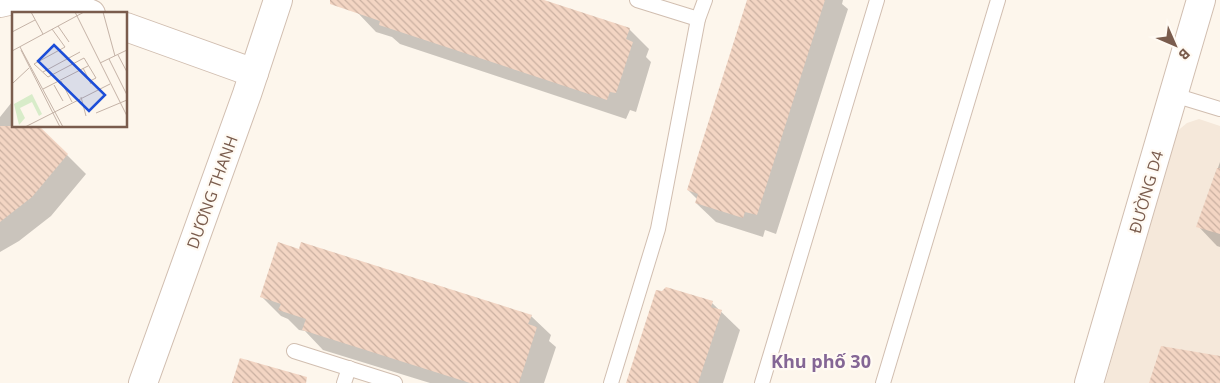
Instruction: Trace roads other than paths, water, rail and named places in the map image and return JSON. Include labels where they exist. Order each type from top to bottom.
[{"type":"street","points":[[0,3],[13,0],[38,0]]},
{"type":"street","points":[[54,0],[86,12]]},
{"type":"street","name":"DƯƠNG THANH","points":[[144,383],[278,0]]},
{"type":"street","name":"ĐƯỜNG D4","points":[[1090,383],[1201,0]]},
{"type":"street","points":[[128,28],[254,73]]},
{"type":"lane","points":[[637,0],[698,19]]},
{"type":"lane","points":[[611,383],[658,229],[698,19],[705,0]]},
{"type":"lane","points":[[762,383],[877,0]]},
{"type":"lane","points":[[883,383],[998,0]]},
{"type":"lane","points":[[1174,95],[1220,109]]},
{"type":"lane","points":[[294,351],[394,383]]},
{"type":"lane","points":[[344,383],[349,368]]},
{"type":"district","name":"Khu phố 30","points":[[821,361]]}]
